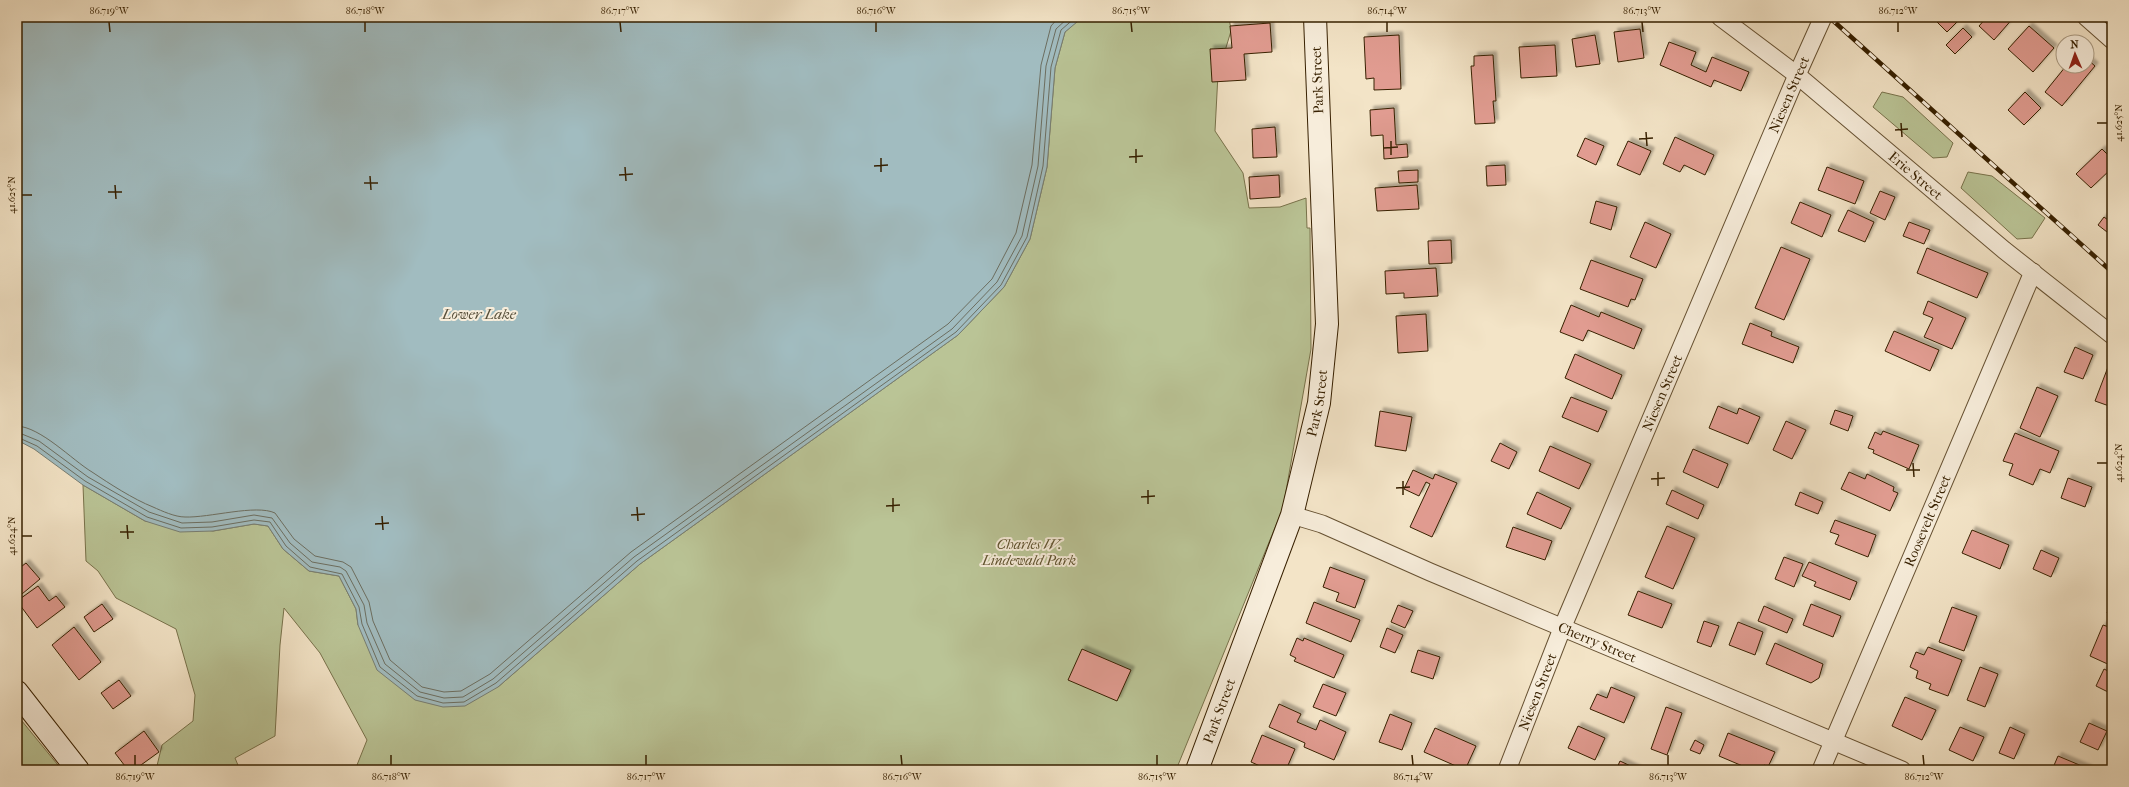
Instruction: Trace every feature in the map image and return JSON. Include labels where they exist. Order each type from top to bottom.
[{"type":"street","name":"Park Street","points":[[1198,770],[1292,515],[1319,403],[1327,324],[1315,17]]},
{"type":"street","name":"Erie Street","points":[[1720,17],[1797,75],[2004,250],[2112,335]]},
{"type":"street","name":"Niesen Street","points":[[1507,770],[1563,626],[1823,17]]},
{"type":"street","points":[[2086,17],[2112,40]]},
{"type":"street","name":"Roosevelt Street","points":[[1821,770],[2033,272]]},
{"type":"street","name":"Cherry Street","points":[[1292,515],[1322,524],[1430,572],[1563,626],[1902,770]]},
{"type":"street","points":[[17,692],[78,770]]},
{"type":"green space","name":"Charles W. Lindewald Park","points":[[1082,17],[1174,17],[1183,22],[1188,17],[1229,17],[1231,31],[1218,74],[1215,131],[1243,173],[1249,208],[1280,207],[1306,198],[1307,228],[1310,228],[1311,349],[1283,508],[1176,770],[355,770],[367,740],[320,653],[284,608],[280,645],[275,736],[235,758],[240,770],[156,770],[162,745],[193,721],[195,695],[176,629],[116,598],[98,571],[86,561],[83,485],[145,521],[213,531],[254,524],[268,526],[283,549],[309,571],[339,576],[356,609],[358,625],[498,687],[640,564],[958,335],[1004,287],[1030,239],[1047,167],[1055,68],[1065,32]]},
{"type":"green space","points":[[1882,92],[1903,97],[1953,143],[1947,157],[1933,158],[1873,107]]},
{"type":"green space","points":[[1968,172],[1992,176],[2045,218],[2032,238],[2017,239],[1961,188]]},
{"type":"green space","points":[[17,715],[62,770],[17,770]]},
{"type":"water","name":"Lower Lake","points":[[17,17],[1083,17],[1065,32],[1055,68],[1047,167],[1030,239],[1004,287],[958,335],[640,564],[498,687],[465,706],[443,707],[415,700],[377,670],[358,625],[356,609],[339,576],[309,571],[283,549],[268,526],[254,524],[213,531],[180,532],[145,521],[83,485],[34,449],[17,440]]},
{"type":"building","points":[[1943,17],[1962,17],[1947,32],[1937,22]]},
{"type":"building","points":[[1987,17],[2014,17],[1994,40],[1979,26]]},
{"type":"building","points":[[1270,23],[1272,52],[1244,54],[1246,80],[1212,82],[1210,49],[1232,48],[1230,26]]},
{"type":"building","points":[[2029,26],[2054,48],[2033,72],[2008,49]]},
{"type":"building","points":[[1963,28],[1972,37],[1955,54],[1946,45]]},
{"type":"building","points":[[1640,29],[1644,58],[1618,62],[1614,32]]},
{"type":"building","points":[[1399,35],[1401,89],[1374,90],[1374,78],[1366,79],[1364,37]]},
{"type":"building","points":[[1595,35],[1600,64],[1576,67],[1572,39]]},
{"type":"building","points":[[1669,42],[1696,52],[1691,65],[1706,72],[1712,57],[1749,72],[1741,91],[1714,80],[1711,87],[1660,65]]},
{"type":"building","points":[[1555,45],[1557,76],[1521,78],[1519,47]]},
{"type":"building","points":[[1493,55],[1496,101],[1493,101],[1495,123],[1475,124],[1471,66],[1474,66],[1474,56]]},
{"type":"building","points":[[2060,74],[2088,74],[2062,106],[2045,92]]},
{"type":"building","points":[[2025,92],[2041,108],[2024,125],[2008,110]]},
{"type":"building","points":[[1394,108],[1396,145],[1407,144],[1408,157],[1384,159],[1383,135],[1371,136],[1370,110]]},
{"type":"building","points":[[1275,127],[1277,157],[1253,158],[1252,129]]},
{"type":"building","points":[[1675,137],[1714,155],[1705,175],[1684,165],[1680,172],[1663,164]]},
{"type":"building","points":[[1585,138],[1604,146],[1596,165],[1577,156]]},
{"type":"building","points":[[1628,141],[1651,151],[1640,175],[1617,165]]},
{"type":"building","points":[[2102,149],[2112,159],[2112,168],[2091,188],[2076,174]]},
{"type":"building","points":[[1505,165],[1506,185],[1487,186],[1486,166]]},
{"type":"building","points":[[1827,167],[1864,181],[1855,204],[1818,190]]},
{"type":"building","points":[[1418,170],[1418,182],[1399,183],[1398,171]]},
{"type":"building","points":[[1279,175],[1280,197],[1250,199],[1249,177]]},
{"type":"building","points":[[1417,185],[1419,209],[1377,211],[1375,188]]},
{"type":"building","points":[[1880,191],[1895,197],[1885,220],[1870,213]]},
{"type":"building","points":[[1596,201],[1617,207],[1611,230],[1590,223]]},
{"type":"building","points":[[1800,202],[1831,215],[1822,237],[1791,223]]},
{"type":"building","points":[[1848,210],[1874,222],[1865,242],[1838,231]]},
{"type":"building","points":[[2104,217],[2112,223],[2107,232],[2098,225]]},
{"type":"building","points":[[1645,222],[1671,234],[1656,268],[1630,257]]},
{"type":"building","points":[[1909,222],[1930,230],[1924,244],[1903,236]]},
{"type":"building","points":[[1451,240],[1452,263],[1429,264],[1428,241]]},
{"type":"building","points":[[1781,247],[1810,259],[1784,320],[1755,308]]},
{"type":"building","points":[[1927,248],[1988,273],[1977,298],[1917,273]]},
{"type":"building","points":[[1591,260],[1643,279],[1635,300],[1631,299],[1628,307],[1580,289]]},
{"type":"building","points":[[1436,268],[1438,296],[1404,298],[1404,293],[1386,294],[1385,271]]},
{"type":"building","points":[[1928,301],[1966,318],[1952,349],[1924,337],[1933,318],[1923,314]]},
{"type":"building","points":[[1571,305],[1599,317],[1601,312],[1642,329],[1634,349],[1588,330],[1583,341],[1560,332]]},
{"type":"building","points":[[1426,314],[1428,351],[1398,353],[1396,316]]},
{"type":"building","points":[[1750,323],[1772,332],[1771,336],[1799,347],[1793,363],[1742,344]]},
{"type":"building","points":[[1894,331],[1939,350],[1930,371],[1885,351]]},
{"type":"building","points":[[2075,347],[2093,355],[2083,379],[2064,372]]},
{"type":"building","points":[[1575,354],[1622,375],[1612,399],[1565,378]]},
{"type":"building","points":[[2108,367],[2112,369],[2112,407],[2095,401]]},
{"type":"building","points":[[2037,387],[2058,396],[2040,437],[2020,428]]},
{"type":"building","points":[[1571,397],[1607,411],[1598,432],[1562,417]]},
{"type":"building","points":[[1718,406],[1737,414],[1739,408],[1760,417],[1748,444],[1709,428]]},
{"type":"building","points":[[1835,410],[1853,416],[1848,431],[1830,424]]},
{"type":"building","points":[[1380,411],[1412,417],[1406,451],[1375,446]]},
{"type":"building","points":[[1786,421],[1806,430],[1792,459],[1773,450]]},
{"type":"building","points":[[1883,431],[1919,445],[1909,469],[1873,453],[1874,450],[1868,448],[1875,432],[1881,435]]},
{"type":"building","points":[[2015,433],[2059,451],[2050,473],[2040,469],[2033,485],[2009,475],[2013,464],[2003,461]]},
{"type":"building","points":[[1500,443],[1517,452],[1509,469],[1491,461]]},
{"type":"building","points":[[1550,446],[1591,464],[1579,489],[1539,471]]},
{"type":"building","points":[[1693,449],[1728,464],[1718,488],[1683,472]]},
{"type":"building","points":[[1413,470],[1433,479],[1435,474],[1457,483],[1432,537],[1410,527],[1430,484],[1426,482],[1419,496],[1404,489]]},
{"type":"building","points":[[1849,472],[1865,479],[1867,474],[1894,487],[1893,491],[1898,493],[1890,511],[1841,489]]},
{"type":"building","points":[[2068,478],[2092,487],[2085,507],[2061,498]]},
{"type":"building","points":[[1672,490],[1704,505],[1698,519],[1666,504]]},
{"type":"building","points":[[1537,492],[1571,508],[1561,529],[1527,514]]},
{"type":"building","points":[[1800,492],[1823,502],[1818,514],[1795,505]]},
{"type":"building","points":[[1835,520],[1876,535],[1868,557],[1835,544],[1839,535],[1830,532]]},
{"type":"building","points":[[1667,526],[1695,538],[1673,589],[1645,577]]},
{"type":"building","points":[[1513,527],[1552,541],[1545,560],[1506,547]]},
{"type":"building","points":[[1972,530],[2009,545],[2000,569],[1962,553]]},
{"type":"building","points":[[2041,550],[2059,558],[2051,577],[2033,569]]},
{"type":"building","points":[[1784,557],[1803,564],[1794,587],[1775,579]]},
{"type":"building","points":[[1809,562],[1857,582],[1850,600],[1814,586],[1816,582],[1802,576]]},
{"type":"building","points":[[26,563],[40,579],[22,594],[17,588],[17,570]]},
{"type":"building","points":[[1330,567],[1365,580],[1355,608],[1336,601],[1339,593],[1323,587]]},
{"type":"building","points":[[38,586],[49,601],[56,596],[65,607],[37,628],[17,601]]},
{"type":"building","points":[[1638,591],[1672,604],[1662,628],[1628,615]]},
{"type":"building","points":[[2112,601],[2112,615],[2107,613]]},
{"type":"building","points":[[1314,602],[1360,620],[1351,642],[1306,623]]},
{"type":"building","points":[[102,604],[113,619],[94,632],[84,617]]},
{"type":"building","points":[[1811,604],[1841,616],[1833,637],[1803,625]]},
{"type":"building","points":[[1398,605],[1413,611],[1405,628],[1391,622]]},
{"type":"building","points":[[1764,606],[1793,619],[1787,633],[1758,621]]},
{"type":"building","points":[[1952,607],[1977,616],[1964,651],[1939,642]]},
{"type":"building","points":[[1704,621],[1719,626],[1711,647],[1697,642]]},
{"type":"building","points":[[1738,622],[1763,632],[1755,655],[1729,645]]},
{"type":"building","points":[[2103,625],[2112,628],[2112,666],[2090,656]]},
{"type":"building","points":[[74,627],[101,662],[79,680],[52,645]]},
{"type":"building","points":[[1387,628],[1403,635],[1395,653],[1380,647]]},
{"type":"building","points":[[1297,638],[1303,641],[1304,638],[1344,655],[1334,678],[1294,661],[1296,658],[1290,655]]},
{"type":"building","points":[[1775,643],[1823,664],[1819,678],[1811,683],[1766,664]]},
{"type":"building","points":[[1928,647],[1962,660],[1948,696],[1929,689],[1931,684],[1916,678],[1918,671],[1910,667],[1916,652],[1924,655]]},
{"type":"building","points":[[1082,649],[1131,670],[1117,701],[1068,680]]},
{"type":"building","points":[[1418,650],[1440,657],[1433,679],[1411,672]]},
{"type":"building","points":[[1980,667],[1998,674],[1985,707],[1967,700]]},
{"type":"building","points":[[2104,669],[2112,673],[2112,694],[2096,686]]},
{"type":"building","points":[[119,680],[131,696],[113,709],[101,693]]},
{"type":"building","points":[[1323,684],[1346,693],[1336,716],[1313,707]]},
{"type":"building","points":[[1611,687],[1635,697],[1624,723],[1590,709],[1597,694],[1607,698]]},
{"type":"building","points":[[1905,697],[1936,710],[1922,740],[1892,726]]},
{"type":"building","points":[[1279,704],[1301,714],[1297,722],[1316,730],[1320,720],[1346,732],[1334,760],[1304,747],[1305,743],[1269,727]]},
{"type":"building","points":[[1666,707],[1682,713],[1667,755],[1651,749]]},
{"type":"building","points":[[1390,714],[1412,723],[1402,750],[1379,742]]},
{"type":"building","points":[[2089,723],[2107,731],[2098,750],[2080,742]]},
{"type":"building","points":[[1578,726],[1605,738],[1595,760],[1568,748]]},
{"type":"building","points":[[1960,727],[1984,737],[1973,761],[1949,750]]},
{"type":"building","points":[[2010,727],[2025,734],[2014,759],[1999,753]]},
{"type":"building","points":[[1435,728],[1476,746],[1465,770],[1424,752]]},
{"type":"building","points":[[144,731],[159,752],[134,770],[128,770],[115,753]]},
{"type":"building","points":[[1728,733],[1775,752],[1768,767],[1764,765],[1761,770],[1752,770],[1719,756]]},
{"type":"building","points":[[1262,735],[1295,749],[1286,770],[1269,770],[1251,762]]},
{"type":"building","points":[[1695,740],[1704,745],[1700,754],[1690,750]]},
{"type":"building","points":[[2058,756],[2089,769],[2089,770],[2052,770]]},
{"type":"building","points":[[1620,761],[1639,770],[1616,770]]},
{"type":"railway","points":[[1829,17],[2112,272]]}]
